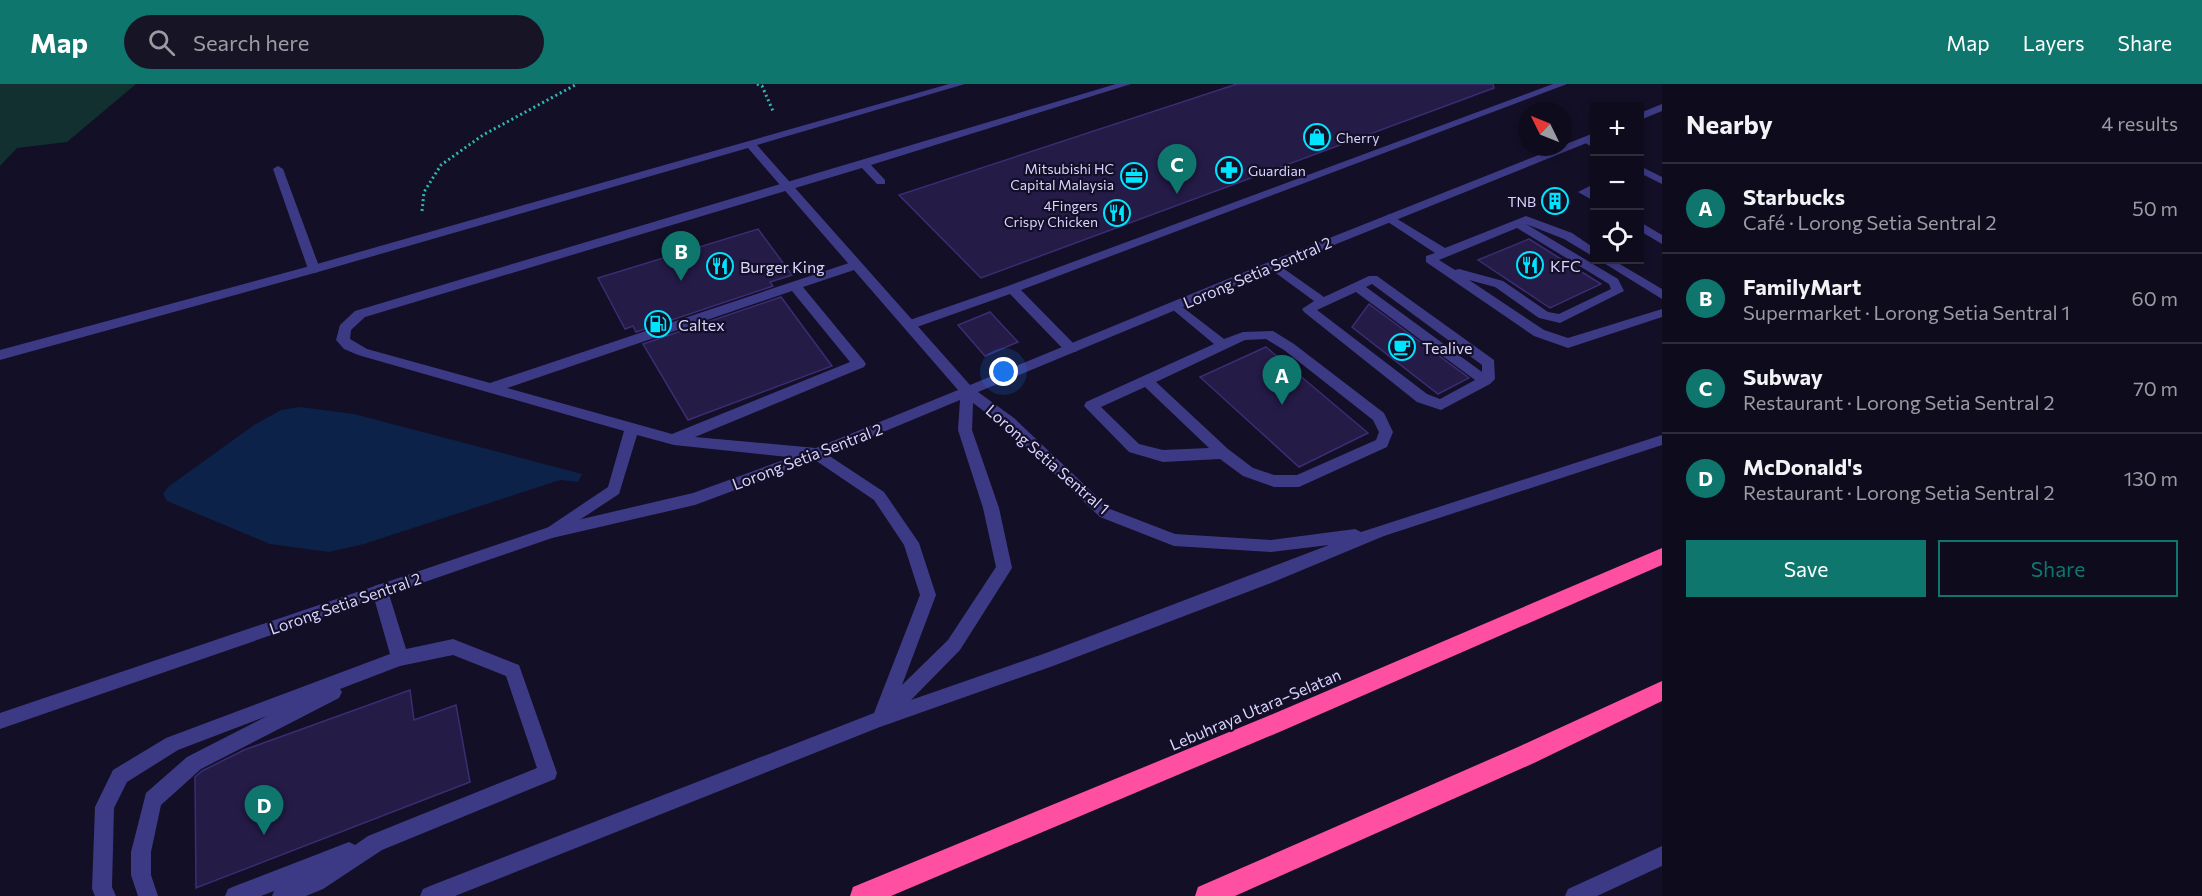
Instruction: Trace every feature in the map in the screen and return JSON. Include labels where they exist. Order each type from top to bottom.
[{"type":"highway","name":"Lebuhraya Utara–Selatan","points":[[862,896],[1276,723],[1662,556]]},
{"type":"highway","points":[[1207,896],[1526,755],[1662,691]]},
{"type":"street","points":[[0,355],[314,269],[960,84]]},
{"type":"street","points":[[879,719],[928,596],[911,543],[879,496],[816,454],[674,440],[488,389],[348,346],[343,340],[345,328],[360,314],[1126,84]]},
{"type":"street","points":[[909,325],[1012,289],[1562,84]]},
{"type":"street","points":[[1644,115],[1662,107]]},
{"type":"street","name":"Lorong Setia Sentral 2","points":[[0,721],[552,532],[695,499],[816,454],[1273,265],[1590,140]]},
{"type":"street","name":"Lorong Setia Sentral 1","points":[[750,144],[967,391],[1009,422],[1105,513],[1174,540],[1271,546],[1379,531]]},
{"type":"street","points":[[864,164],[881,182]]},
{"type":"street","points":[[1644,167],[1662,171]]},
{"type":"street","points":[[278,169],[314,269]]},
{"type":"street","points":[[1644,171],[1662,181]]},
{"type":"street","points":[[1389,218],[1443,253]]},
{"type":"street","points":[[1590,250],[1568,236],[1526,220],[1430,259],[1539,333],[1568,343],[1662,313]]},
{"type":"street","points":[[1644,220],[1662,227]]},
{"type":"street","points":[[1447,270],[1499,284],[1544,315],[1560,319],[1618,291],[1614,282],[1517,224]]},
{"type":"street","points":[[1644,229],[1662,240]]},
{"type":"street","points":[[1612,264],[1662,295]]},
{"type":"street","points":[[488,389],[856,265]]},
{"type":"street","points":[[1273,265],[1323,302]]},
{"type":"street","points":[[1373,279],[1490,363],[1488,379],[1441,405],[1422,398],[1308,309],[1323,302],[1373,279]]},
{"type":"street","points":[[674,440],[859,364],[794,285]]},
{"type":"street","points":[[1012,289],[1071,349]]},
{"type":"street","points":[[1176,306],[1223,345]]},
{"type":"street","points":[[1146,380],[1223,453],[1248,472],[1274,481],[1299,481],[1382,443],[1386,432],[1379,417],[1289,347],[1268,334],[1243,336],[1146,380],[1090,406],[1134,448],[1163,456],[1223,453]]},
{"type":"street","name":"Lorong Setia Sentral 1","points":[[879,719],[954,645],[1004,568],[991,508],[964,430],[967,391]]},
{"type":"street","points":[[552,532],[614,490],[632,428]]},
{"type":"street","points":[[430,896],[879,719],[1069,652],[1265,578],[1379,531],[1662,440]]},
{"type":"street","points":[[380,591],[400,658]]},
{"type":"street","points":[[106,896],[102,889],[105,807],[120,776],[172,744],[400,658],[453,647],[513,671],[548,773],[375,843],[235,896]]},
{"type":"street","points":[[148,896],[141,875],[141,852],[153,800],[194,763],[400,658]]},
{"type":"street","points":[[282,896],[316,882],[375,843]]},
{"type":"street","points":[[1575,896],[1662,856]]},
{"type":"path","points":[[420,239],[424,192],[441,165],[483,135],[578,84]]},
{"type":"path","points":[[757,84],[763,85],[784,134]]},
{"type":"green space","points":[[0,84],[136,84],[67,142],[17,148],[0,166]]},
{"type":"water","points":[[300,407],[354,414],[582,474],[578,482],[560,480],[364,544],[329,552],[270,544],[167,501],[163,494],[168,487],[254,425],[281,410]]},
{"type":"building","points":[[1237,84],[1493,84],[1494,88],[981,278],[899,195]]},
{"type":"building","points":[[758,229],[792,275],[770,282],[773,286],[636,332],[633,326],[625,329],[598,278]]},
{"type":"building","name":"KFC","points":[[1529,239],[1601,284],[1550,308],[1478,260]]},
{"type":"building","points":[[781,297],[832,366],[688,420],[643,344]]},
{"type":"building","name":"Tealive","points":[[1369,304],[1469,378],[1438,394],[1352,327]]},
{"type":"building","points":[[990,312],[1018,342],[985,356],[958,325]]},
{"type":"building","points":[[1266,347],[1368,433],[1299,467],[1200,377]]},
{"type":"building","points":[[410,690],[414,720],[456,705],[470,782],[196,888],[195,777],[202,771],[244,750]]},
{"type":"place","name":"Cherry","points":[[1317,137]]},
{"type":"place","name":"Guardian","points":[[1229,170]]},
{"type":"place","name":"Mitsubishi HC Capital Malaysia","points":[[1134,176]]},
{"type":"place","name":"Subway","points":[[1177,194]]},
{"type":"place","name":"TNB","points":[[1555,201]]},
{"type":"place","name":"4Fingers Crispy Chicken","points":[[1117,213]]},
{"type":"place","name":"KFC","points":[[1530,265]]},
{"type":"place","name":"Burger King","points":[[720,266]]},
{"type":"place","name":"FamilyMart","points":[[681,281]]},
{"type":"place","name":"Caltex","points":[[658,324]]},
{"type":"place","name":"Tealive","points":[[1402,347]]},
{"type":"place","name":"Starbucks","points":[[1282,405]]},
{"type":"place","name":"McDonald's","points":[[264,835]]}]
